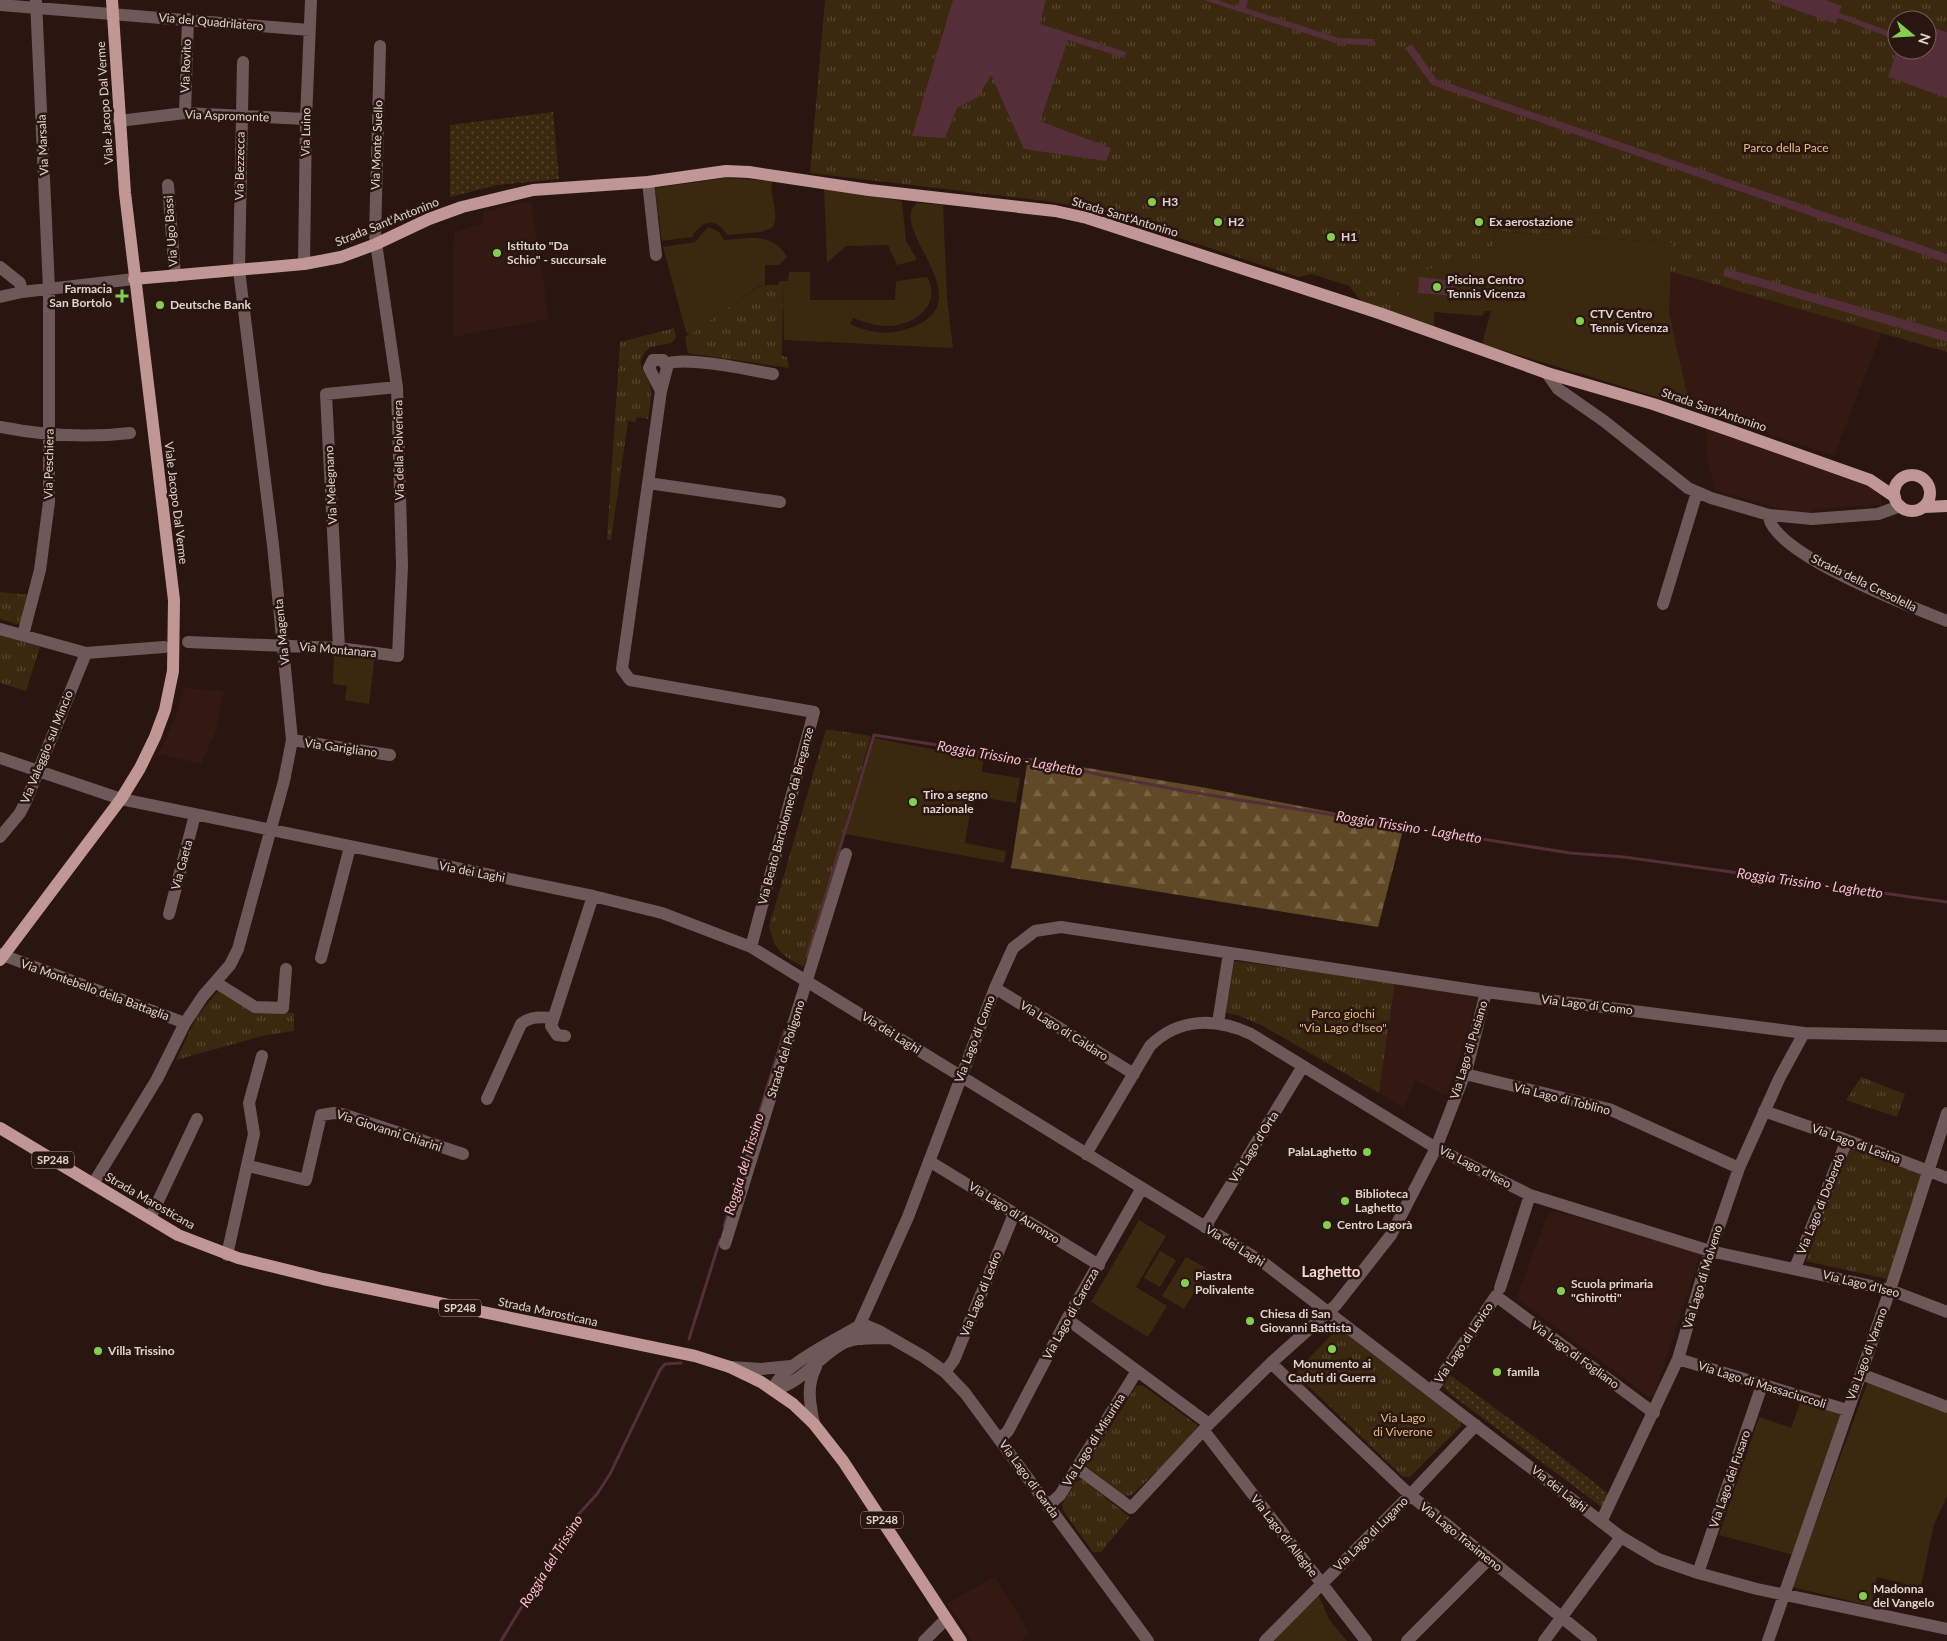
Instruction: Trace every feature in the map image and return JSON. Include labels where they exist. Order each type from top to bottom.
[{"type":"main road","name":"Viale Jacopo Dal Verme","points":[[1,957],[121,799],[156,737],[166,710],[174,653],[174,600],[134,279],[119,121],[112,0]]},
{"type":"main road","name":"Strada Sant'Antonino","points":[[134,279],[304,264],[341,257],[376,244],[429,219],[504,196],[533,190],[648,182],[726,171],[749,172],[869,190],[1070,214],[1240,266],[1546,373],[1653,404],[1870,480],[1897,502]]},
{"type":"main road","name":"Strada Sant'Antonino","points":[[1870,480],[1915,475],[1921,477],[1947,500]]},
{"type":"main road","points":[[1903,477],[1895,486],[1897,502],[1909,511],[1924,507],[1947,506]]},
{"type":"main road","points":[[1924,507],[1930,497],[1930,486]]},
{"type":"main road","name":"Strada Marosticana","points":[[0,1128],[178,1236],[227,1254],[323,1279],[695,1356],[730,1367],[773,1390],[793,1404],[814,1424],[843,1461],[961,1641]]},
{"type":"street","name":"Via Luino","points":[[304,264],[306,119],[311,0]]},
{"type":"street","name":"Via del Quadrilatero","points":[[0,5],[36,4],[113,15],[309,30]]},
{"type":"street","name":"Via Marsala","points":[[36,4],[49,289]]},
{"type":"street","name":"Via Rovito","points":[[185,113],[188,20]]},
{"type":"street","name":"Via Monte Suello","points":[[376,244],[380,46]]},
{"type":"street","name":"Via Bezzecca","points":[[239,270],[242,62]]},
{"type":"street","name":"Via Aspromonte","points":[[119,121],[185,113],[306,119]]},
{"type":"street","points":[[648,182],[656,255]]},
{"type":"street","name":"Via Ugo Bassi","points":[[168,185],[175,276]]},
{"type":"street","name":"Via della Polveriera","points":[[376,244],[397,387],[402,566],[398,656]]},
{"type":"street","points":[[0,267],[20,283],[22,292]]},
{"type":"street","name":"Via Magenta","points":[[185,1022],[230,965],[238,949],[284,781],[292,740],[284,646],[239,270]]},
{"type":"street","points":[[0,298],[22,292],[134,279]]},
{"type":"street","name":"Via Peschiera","points":[[23,635],[41,560],[48,502],[50,433],[49,289]]},
{"type":"street","points":[[661,391],[649,368],[654,360],[663,360],[666,364],[673,361],[692,362],[773,374]]},
{"type":"street","name":"Via Beato Bartolomeo da Breganze","points":[[666,364],[622,669],[630,680],[814,712],[751,947]]},
{"type":"street","points":[[1546,373],[1558,389],[1604,421],[1688,488],[1696,492],[1769,515],[1812,519],[1878,514],[1897,502]]},
{"type":"street","name":"Via Melegnano","points":[[338,648],[326,394],[397,387]]},
{"type":"street","points":[[0,427],[25,432],[130,433]]},
{"type":"street","points":[[648,483],[780,502]]},
{"type":"street","points":[[1663,604],[1696,492]]},
{"type":"street","name":"Strada della Cresolella","points":[[1769,515],[1772,528],[1812,560],[1886,596],[1947,621]]},
{"type":"street","points":[[0,629],[86,653],[164,647]]},
{"type":"street","name":"Via Montanara","points":[[188,642],[338,648],[398,656]]},
{"type":"street","name":"Via Valeggio sul Mincio","points":[[0,837],[20,812],[86,653]]},
{"type":"street","name":"Via Garigliano","points":[[292,740],[390,755]]},
{"type":"street","name":"Via dei Laghi","points":[[0,758],[121,799],[594,896],[662,913],[751,947],[1264,1263],[1432,1390],[1620,1537],[1658,1559],[1698,1574],[1947,1629]]},
{"type":"street","name":"Via Gaeta","points":[[168,914],[195,815]]},
{"type":"street","points":[[321,958],[350,847]]},
{"type":"street","name":"Strada del Poligono","points":[[725,1244],[846,854]]},
{"type":"street","points":[[565,1036],[557,1035],[550,1026],[594,896]]},
{"type":"street","name":"Via Lago di Como","points":[[859,1326],[908,1217],[995,988],[1013,948],[1035,931],[1061,927],[1486,992],[1804,1033],[1947,1036]]},
{"type":"street","points":[[1218,1022],[1229,953]]},
{"type":"street","name":"Via Montebello della Battaglia","points":[[1,957],[185,1022],[157,1079],[93,1184]]},
{"type":"street","points":[[215,982],[255,1007],[283,1008],[286,969]]},
{"type":"street","name":"Via Lago di Caldaro","points":[[995,988],[1134,1074]]},
{"type":"street","name":"Via Lago di Pusiano","points":[[1329,1312],[1391,1235],[1436,1148],[1465,1074],[1486,992]]},
{"type":"street","points":[[487,1099],[521,1024],[533,1018],[553,1018]]},
{"type":"street","name":"Via Lago d'Iseo","points":[[1086,1154],[1150,1046],[1162,1034],[1190,1024],[1218,1022],[1251,1034],[1436,1148],[1530,1195],[1710,1251],[1890,1290],[1947,1312]]},
{"type":"street","name":"Via Lago di Molveno","points":[[1601,1522],[1678,1359],[1710,1251],[1739,1168],[1764,1111],[1804,1033]]},
{"type":"street","points":[[227,1254],[255,1128],[249,1103],[262,1056]]},
{"type":"street","name":"Via Lago d'Orta","points":[[1204,1227],[1303,1066]]},
{"type":"street","name":"Via Lago di Toblino","points":[[1465,1074],[1609,1109],[1739,1168]]},
{"type":"street","name":"Via Lago di Lesina","points":[[1764,1111],[1947,1178]]},
{"type":"street","name":"Via Giovanni Chiarini","points":[[248,1166],[306,1180],[321,1115],[326,1113],[342,1114],[463,1154]]},
{"type":"street","name":"Via Lago di Varano","points":[[1768,1641],[1786,1594],[1847,1410],[1890,1290],[1930,1172],[1947,1113]]},
{"type":"street","points":[[150,1218],[197,1119]]},
{"type":"street","name":"Via Lago di Doberdò","points":[[1795,1268],[1847,1140]]},
{"type":"street","name":"Via Lago di Auronzo","points":[[929,1161],[1098,1265]]},
{"type":"street","name":"Via Lago di Carezza","points":[[1000,1439],[1008,1431],[1067,1319],[1142,1188]]},
{"type":"street","name":"Via Lago di Levico","points":[[1432,1390],[1498,1292],[1530,1195]]},
{"type":"street","name":"Via Lago di Ledro","points":[[945,1372],[954,1360],[1014,1214]]},
{"type":"street","name":"Via Lago di Fogliano","points":[[1498,1292],[1654,1413]]},
{"type":"street","points":[[1076,1467],[1131,1508],[1206,1427],[1271,1363],[1329,1312]]},
{"type":"street","name":"Via Lago di Alleghe","points":[[1067,1319],[1137,1371],[1206,1427],[1321,1584],[1366,1641]]},
{"type":"street","name":"Via Lago di Garda","points":[[859,1326],[865,1325],[924,1357],[945,1372],[965,1393],[1148,1641]]},
{"type":"street","points":[[862,1339],[859,1326],[791,1366],[775,1381],[773,1390],[785,1387],[817,1365],[840,1345],[862,1339],[890,1338]]},
{"type":"street","name":"Via Lago di Massaciuccoli","points":[[1678,1359],[1847,1410]]},
{"type":"street","name":"Via Lago Trasimeno","points":[[1271,1363],[1410,1496],[1591,1641]]},
{"type":"street","points":[[814,1424],[809,1397],[810,1379],[817,1365]]},
{"type":"street","points":[[730,1367],[762,1369],[791,1366]]},
{"type":"street","name":"Via Lago di Misurina","points":[[1048,1506],[1060,1495],[1137,1371]]},
{"type":"street","points":[[1860,1374],[1947,1407]]},
{"type":"street","name":"Via Lago del Fusaro","points":[[1698,1574],[1762,1385]]},
{"type":"street","name":"Via Lago di Lugano","points":[[1265,1641],[1410,1496],[1476,1425]]},
{"type":"street","points":[[1544,1641],[1562,1619],[1620,1537]]},
{"type":"street","points":[[1407,1641],[1489,1559]]},
{"type":"street","points":[[924,1641],[946,1619]]},
{"type":"shaded area","points":[[953,0],[1046,0],[1040,24],[1126,52],[1124,58],[1068,40],[1040,121],[1111,148],[1106,161],[1024,149],[991,75],[978,97],[957,108],[945,138],[912,136]]},
{"type":"shaded area","points":[[1204,0],[1218,0],[1237,7],[1240,0],[1248,0],[1246,8],[1339,38],[1374,39],[1374,45],[1338,44]]},
{"type":"shaded area","points":[[1767,0],[1826,0],[1842,6],[1839,13],[1887,30],[1887,36],[1838,18],[1836,24]]},
{"type":"shaded area","points":[[1937,29],[1947,32],[1947,98],[1888,77],[1894,60],[1937,60]]},
{"type":"shaded area","points":[[1412,44],[1436,79],[1947,254],[1947,263],[1432,85],[1405,48]]},
{"type":"shaded area","name":"Istituto \"Da Schio\" - succursale","points":[[531,201],[549,319],[453,337],[454,232],[481,224],[484,212]]},
{"type":"shaded area","points":[[1725,268],[1947,332],[1947,342],[1723,276]]},
{"type":"shaded area","points":[[1669,271],[1882,332],[1834,456],[1690,407],[1669,312]]},
{"type":"shaded area","name":"Piscina Centro Tennis Vicenza","points":[[1419,277],[1456,281],[1455,296],[1418,293]]},
{"type":"shaded area","points":[[1706,426],[1882,489],[1881,505],[1814,509],[1813,512],[1792,512],[1715,490],[1706,454]]},
{"type":"shaded area","points":[[183,688],[224,691],[215,733],[201,764],[159,754],[175,718]]},
{"type":"shaded area","points":[[1395,982],[1480,994],[1447,1096],[1415,1080],[1404,1108],[1379,1093]]},
{"type":"shaded area","points":[[1554,1211],[1698,1252],[1700,1256],[1654,1395],[1649,1397],[1519,1300],[1518,1294],[1548,1214]]},
{"type":"shaded area","points":[[995,1577],[1030,1634],[1022,1641],[972,1641],[947,1603]]},
{"type":"green space","name":"Parco della Pace","points":[[825,0],[1947,0],[1947,352],[1669,271],[1671,243],[1495,231],[1492,262],[1472,262],[1421,272],[1396,313],[1362,302],[1349,286],[1312,274],[1298,277],[1092,209],[1053,202],[810,173]]},
{"type":"green space","points":[[553,112],[559,179],[497,185],[450,197],[450,125]]},
{"type":"green space","points":[[725,178],[772,181],[775,217],[772,228],[761,232],[727,235],[718,225],[709,223],[700,227],[692,237],[662,241],[655,188]]},
{"type":"green space","points":[[824,188],[902,201],[906,241],[917,260],[897,265],[888,245],[846,246],[827,263]]},
{"type":"green space","points":[[917,203],[943,205],[947,298],[953,348],[784,340],[783,285],[779,285],[779,281],[788,281],[789,272],[810,272],[810,300],[895,300],[896,281],[927,277],[931,287],[931,296],[923,312],[915,318],[897,325],[887,326],[874,325],[853,318],[850,324],[865,330],[887,333],[910,328],[931,316],[939,301],[937,283],[913,229],[911,214]]},
{"type":"green space","points":[[708,227],[719,232],[724,240],[759,238],[767,240],[781,249],[787,257],[779,265],[765,265],[765,285],[760,285],[690,335],[686,332],[663,247],[695,242]]},
{"type":"green space","name":"CTV Centro Tennis Vicenza","points":[[1495,231],[1672,243],[1669,312],[1690,407],[1482,344],[1491,311],[1485,311],[1482,316],[1434,312],[1434,326],[1396,313],[1400,290],[1407,281],[1417,274],[1455,263],[1492,262]]},
{"type":"green space","points":[[761,285],[783,285],[782,356],[787,357],[789,368],[688,353],[685,337]]},
{"type":"green space","points":[[674,328],[676,337],[672,343],[651,347],[641,358],[642,368],[651,390],[648,419],[637,417],[635,422],[628,421],[611,540],[607,539],[620,342]]},
{"type":"green space","points":[[0,592],[30,595],[23,626],[0,619]]},
{"type":"green space","points":[[0,635],[40,647],[26,691],[0,683]]},
{"type":"green space","points":[[334,652],[375,656],[369,704],[345,700],[347,686],[333,684]]},
{"type":"green space","points":[[826,729],[871,736],[804,967],[780,952],[769,927]]},
{"type":"green space","name":"Tiro a segno nazionale","points":[[874,738],[937,750],[938,747],[984,754],[982,772],[1020,778],[1016,803],[973,796],[965,843],[1006,851],[1004,863],[845,834]]},
{"type":"green space","points":[[1028,758],[1201,787],[1404,826],[1378,927],[1011,868]]},
{"type":"green space","name":"Parco giochi \"Via Lago d'Iseo\"","points":[[1234,961],[1395,982],[1379,1093],[1263,1026],[1240,1016],[1223,1012]]},
{"type":"green space","points":[[219,990],[257,1013],[294,1013],[294,1031],[266,1035],[176,1060],[197,1016]]},
{"type":"green space","points":[[1861,1077],[1905,1094],[1897,1117],[1846,1100]]},
{"type":"green space","points":[[1848,1148],[1924,1174],[1887,1279],[1806,1261]]},
{"type":"green space","points":[[1139,1220],[1166,1236],[1136,1287],[1167,1306],[1148,1337],[1091,1302]]},
{"type":"green space","points":[[1160,1251],[1176,1260],[1160,1287],[1144,1278]]},
{"type":"green space","name":"Piastra Polivalente","points":[[1186,1257],[1208,1269],[1184,1309],[1162,1296]]},
{"type":"green space","name":"Via Lago di Viverone","points":[[1340,1329],[1461,1421],[1461,1426],[1410,1477],[1403,1477],[1297,1375],[1298,1370],[1336,1330]]},
{"type":"green space","points":[[1450,1375],[1610,1495],[1603,1508],[1449,1393],[1443,1386]]},
{"type":"green space","points":[[1868,1381],[1947,1408],[1947,1497],[1934,1524],[1921,1586],[1917,1587],[1877,1577],[1871,1606],[1792,1587]]},
{"type":"green space","points":[[1142,1385],[1197,1425],[1198,1431],[1132,1495],[1123,1496],[1086,1466],[1136,1386]]},
{"type":"green space","points":[[1801,1400],[1841,1413],[1794,1555],[1719,1535],[1759,1417],[1791,1428]]},
{"type":"green space","points":[[1082,1479],[1130,1517],[1101,1552],[1093,1552],[1064,1512],[1062,1504],[1077,1481]]},
{"type":"green space","points":[[1318,1594],[1329,1619],[1347,1641],[1272,1641]]},
{"type":"waterway","name":"Roggia Trissino - Laghetto","points":[[807,957],[874,735],[994,754],[1184,791],[1570,853],[1624,857],[1947,902]]},
{"type":"waterway","name":"Roggia del Trissino","points":[[724,1226],[785,1030]]},
{"type":"waterway","name":"Roggia del Trissino","points":[[689,1339],[720,1240]]},
{"type":"waterway","name":"Roggia del Trissino","points":[[501,1641],[576,1517],[597,1494],[610,1474],[660,1370],[665,1364],[681,1363]]},
{"type":"place","name":"H3","points":[[1152,202]]},
{"type":"place","name":"H2","points":[[1218,222]]},
{"type":"place","name":"Ex aerostazione","points":[[1479,222]]},
{"type":"place","name":"H1","points":[[1331,237]]},
{"type":"place","name":"Istituto \"Da Schio\" - succursale","points":[[497,253]]},
{"type":"place","name":"Piscina Centro Tennis Vicenza","points":[[1437,287]]},
{"type":"place","name":"Farmacia San Bortolo","points":[[122,296]]},
{"type":"place","name":"Deutsche Bank","points":[[160,305]]},
{"type":"place","name":"CTV Centro Tennis Vicenza","points":[[1580,321]]},
{"type":"place","name":"Tiro a segno nazionale","points":[[913,802]]},
{"type":"place","name":"PalaLaghetto","points":[[1367,1152]]},
{"type":"place","name":"Biblioteca Laghetto","points":[[1345,1201]]},
{"type":"place","name":"Centro Lagorà","points":[[1327,1225]]},
{"type":"place","name":"Piastra Polivalente","points":[[1185,1283]]},
{"type":"place","name":"Scuola primaria \"Ghirotti\"","points":[[1561,1291]]},
{"type":"place","name":"Chiesa di San Giovanni Battista","points":[[1250,1321]]},
{"type":"place","name":"Monumento ai Caduti di Guerra","points":[[1332,1349]]},
{"type":"place","name":"Villa Trissino","points":[[98,1351]]},
{"type":"place","name":"famila","points":[[1497,1372]]},
{"type":"place","name":"Madonna del Vangelo","points":[[1863,1596]]},
{"type":"district","name":"Laghetto","points":[[1331,1272]]}]
